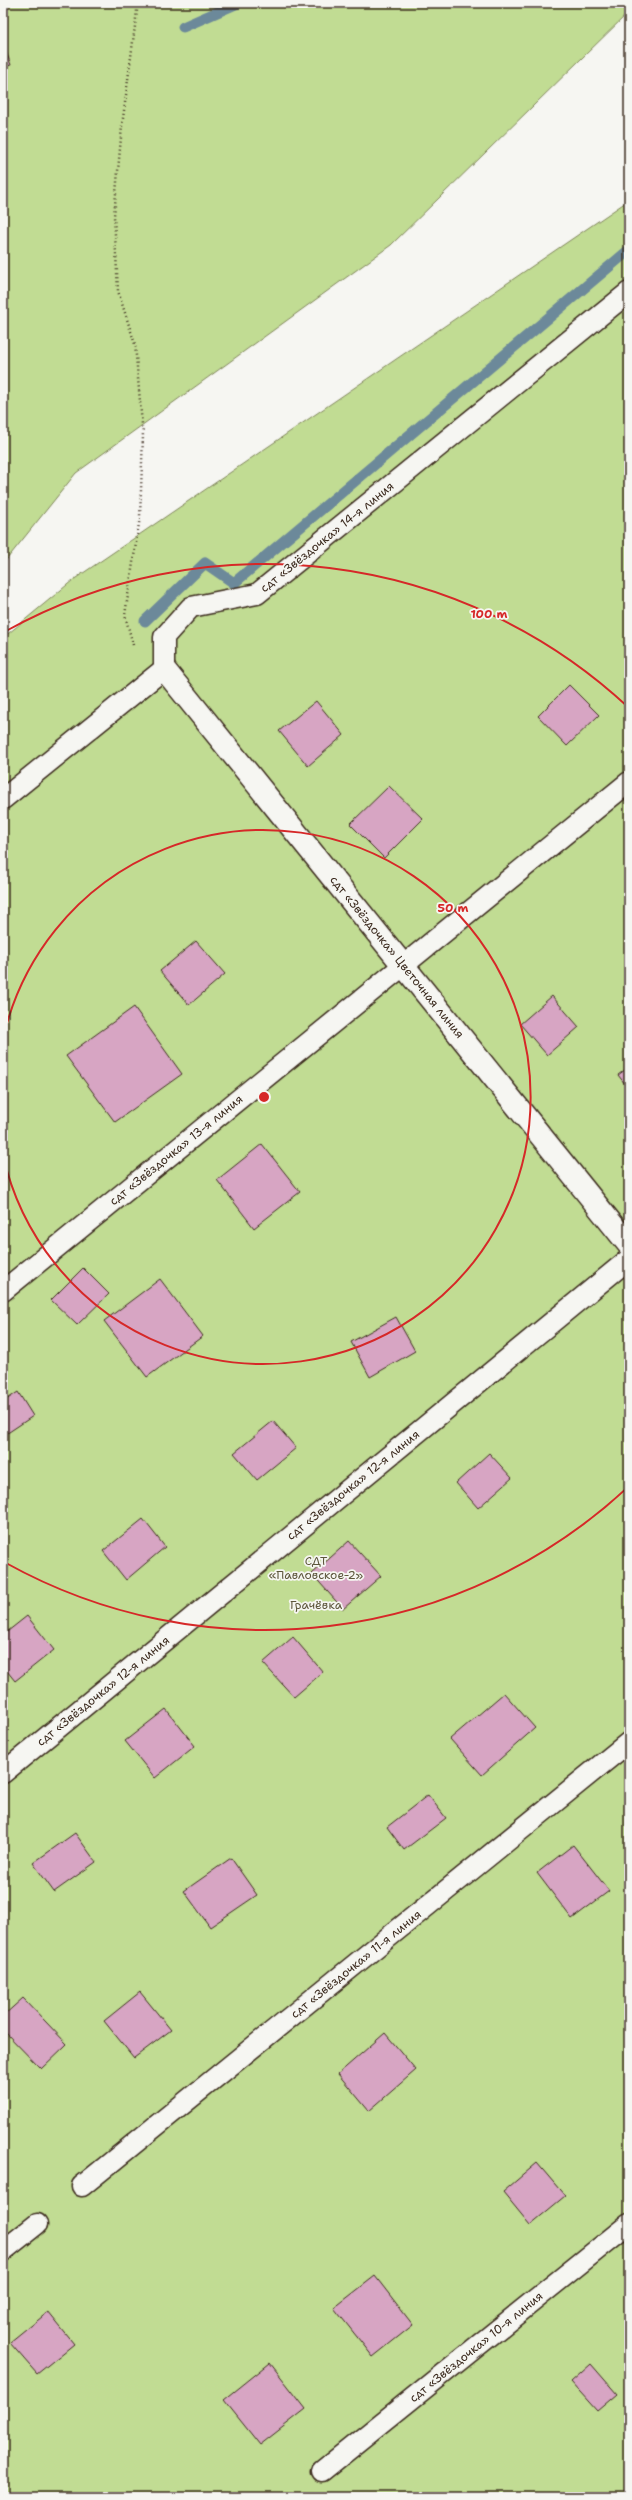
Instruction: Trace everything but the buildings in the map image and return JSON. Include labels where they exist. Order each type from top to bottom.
[{"type":"street","name":"сдт «Звёздочка» Цветочная линия","points":[[164,669],[629,1245]]},
{"type":"lane","name":"сдт «Звёздочка» 14-я линия","points":[[164,669],[164,637],[191,607],[257,594],[629,292]]},
{"type":"lane","points":[[3,799],[164,669]]},
{"type":"lane","name":"сдт «Звёздочка» 13-я линия","points":[[3,1291],[629,782]]},
{"type":"lane","name":"сдт «Звёздочка» 12-я линия","points":[[3,1772],[629,1259]]},
{"type":"lane","name":"сдт «Звёздочка» 11-я линия","points":[[82,2186],[629,1742]]},
{"type":"lane","points":[[3,2251],[37,2224]]},
{"type":"lane","name":"сдт «Звёздочка» 10-я линия","points":[[322,2471],[629,2224]]},
{"type":"path","points":[[138,3],[122,126],[114,216],[118,291],[135,344],[143,436],[140,516],[124,615],[135,652],[164,669]]},
{"type":"green space","points":[[3,3],[629,3],[629,12],[391,245],[76,473],[3,564]]},
{"type":"green space","name":"Грачёвка","points":[[629,200],[629,2497],[3,2497],[3,638],[73,580]]},
{"type":"waterway","points":[[183,27],[238,3]]},
{"type":"waterway","points":[[145,621],[205,563],[234,583],[629,250]]},
{"type":"park label","name":"СДТ «Павловское-2»","points":[[316,1568]]}]
